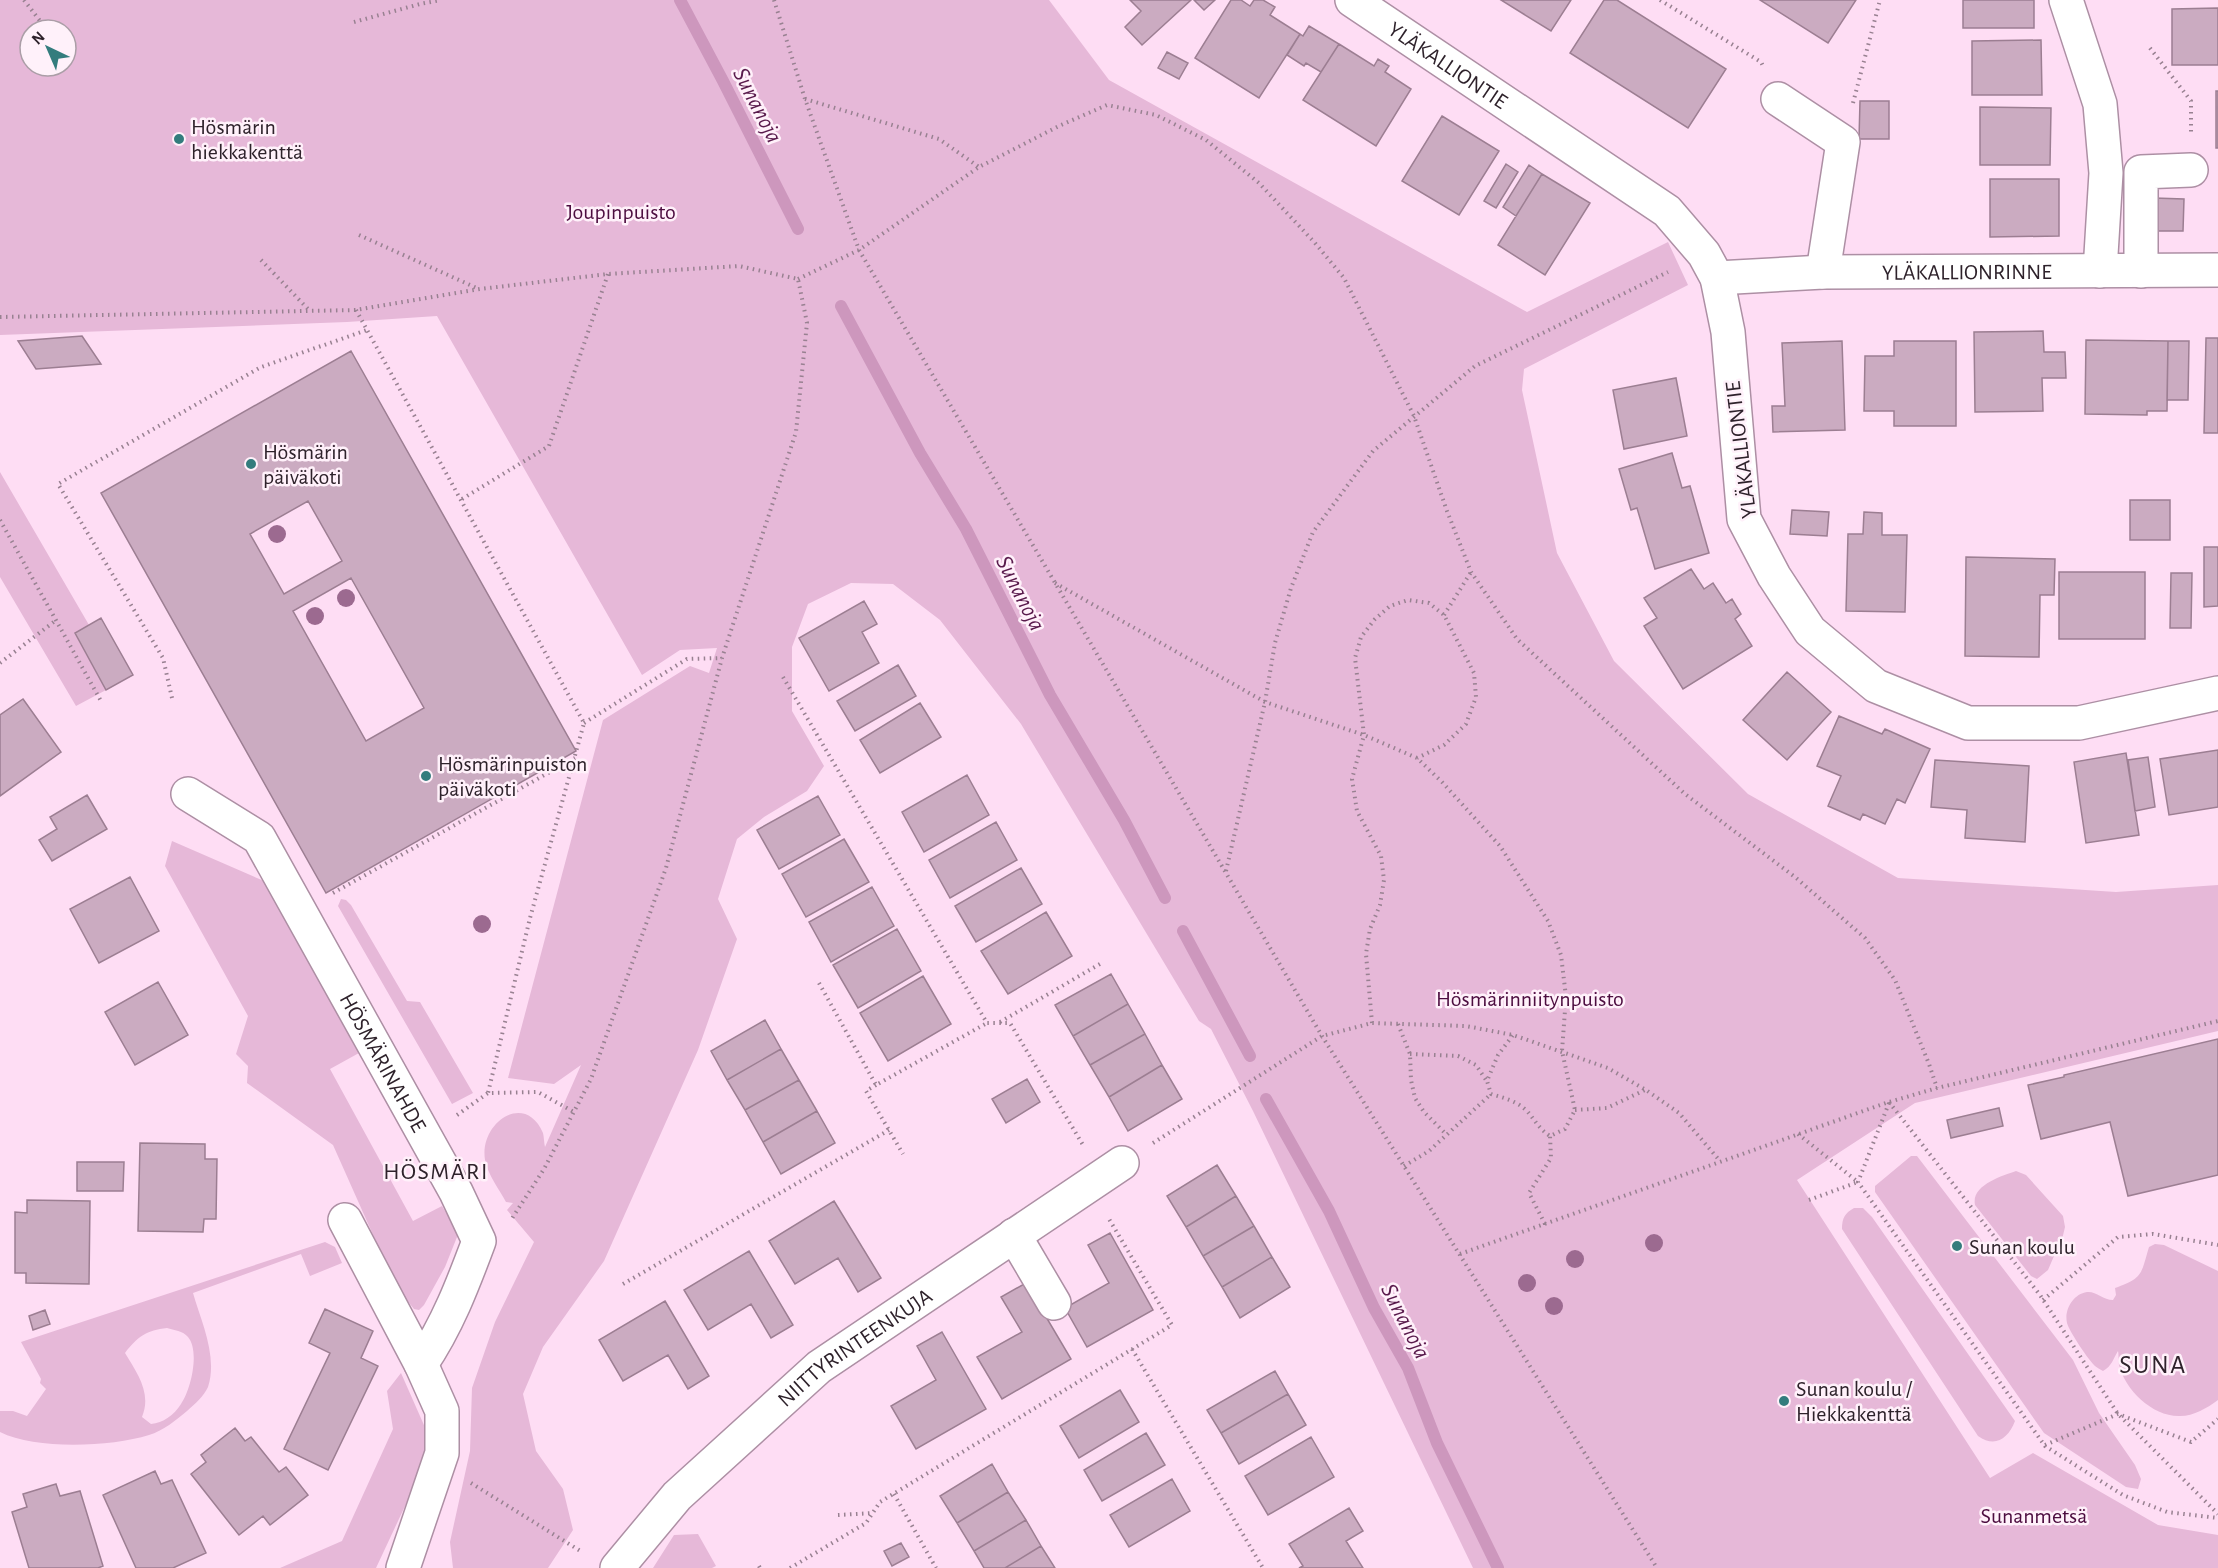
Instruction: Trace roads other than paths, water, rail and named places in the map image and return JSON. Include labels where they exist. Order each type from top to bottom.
[{"type":"street","name":"YLÄKALLIONTIE","points":[[1352,0],[1667,211],[1711,266],[1728,332],[1744,519],[1774,576],[1810,631],[1876,686],[1968,723],[2079,723],[2218,693]]},
{"type":"street","points":[[2066,0],[2100,104],[2106,173],[2100,271]]},
{"type":"street","points":[[1778,99],[1843,141],[1823,272]]},
{"type":"street","points":[[2141,271],[2141,172],[2191,170]]},
{"type":"street","name":"YLÄKALLIONRINNE","points":[[1711,266],[1823,272],[2218,270]]},
{"type":"street","name":"HÖSMÄRINAHDE","points":[[188,794],[258,838],[456,1192],[479,1241],[456,1302],[434,1346],[421,1364]]},
{"type":"street","name":"NIITTYRINTEENKUJA","points":[[603,1562],[819,1367],[1104,1174]]},
{"type":"street","points":[[345,1220],[421,1364],[442,1411],[442,1452],[403,1568]]},
{"type":"street","points":[[1014,1235],[1054,1303]]},
{"type":"waterway","name":"Sunanoja","points":[[680,0],[798,229]]},
{"type":"waterway","name":"Sunanoja","points":[[841,306],[920,453],[966,529],[1050,695],[1124,820],[1165,898]]},
{"type":"waterway","name":"Sunanoja","points":[[1183,931],[1250,1056]]},
{"type":"waterway","name":"Sunanoja","points":[[1266,1099],[1329,1211],[1374,1308],[1408,1368],[1437,1443],[1498,1568]]},
{"type":"place","name":"Hösmärin hiekkakenttä","points":[[179,139]]},
{"type":"place","name":"Hösmärin päiväkoti","points":[[251,464]]},
{"type":"place","name":"Hösmärinpuiston päiväkoti","points":[[426,776]]},
{"type":"place","name":"Sunan koulu","points":[[1957,1246]]},
{"type":"place","name":"Sunan koulu / Hiekkakenttä","points":[[1784,1401]]},
{"type":"district","name":"HÖSMÄRI","points":[[436,1171]]},
{"type":"district","name":"SUNA","points":[[2153,1364]]},
{"type":"park label","name":"Joupinpuisto","points":[[621,211]]},
{"type":"park label","name":"Hösmärinniitynpuisto","points":[[1530,998]]},
{"type":"park label","name":"Sunanmetsä","points":[[2034,1515]]}]
